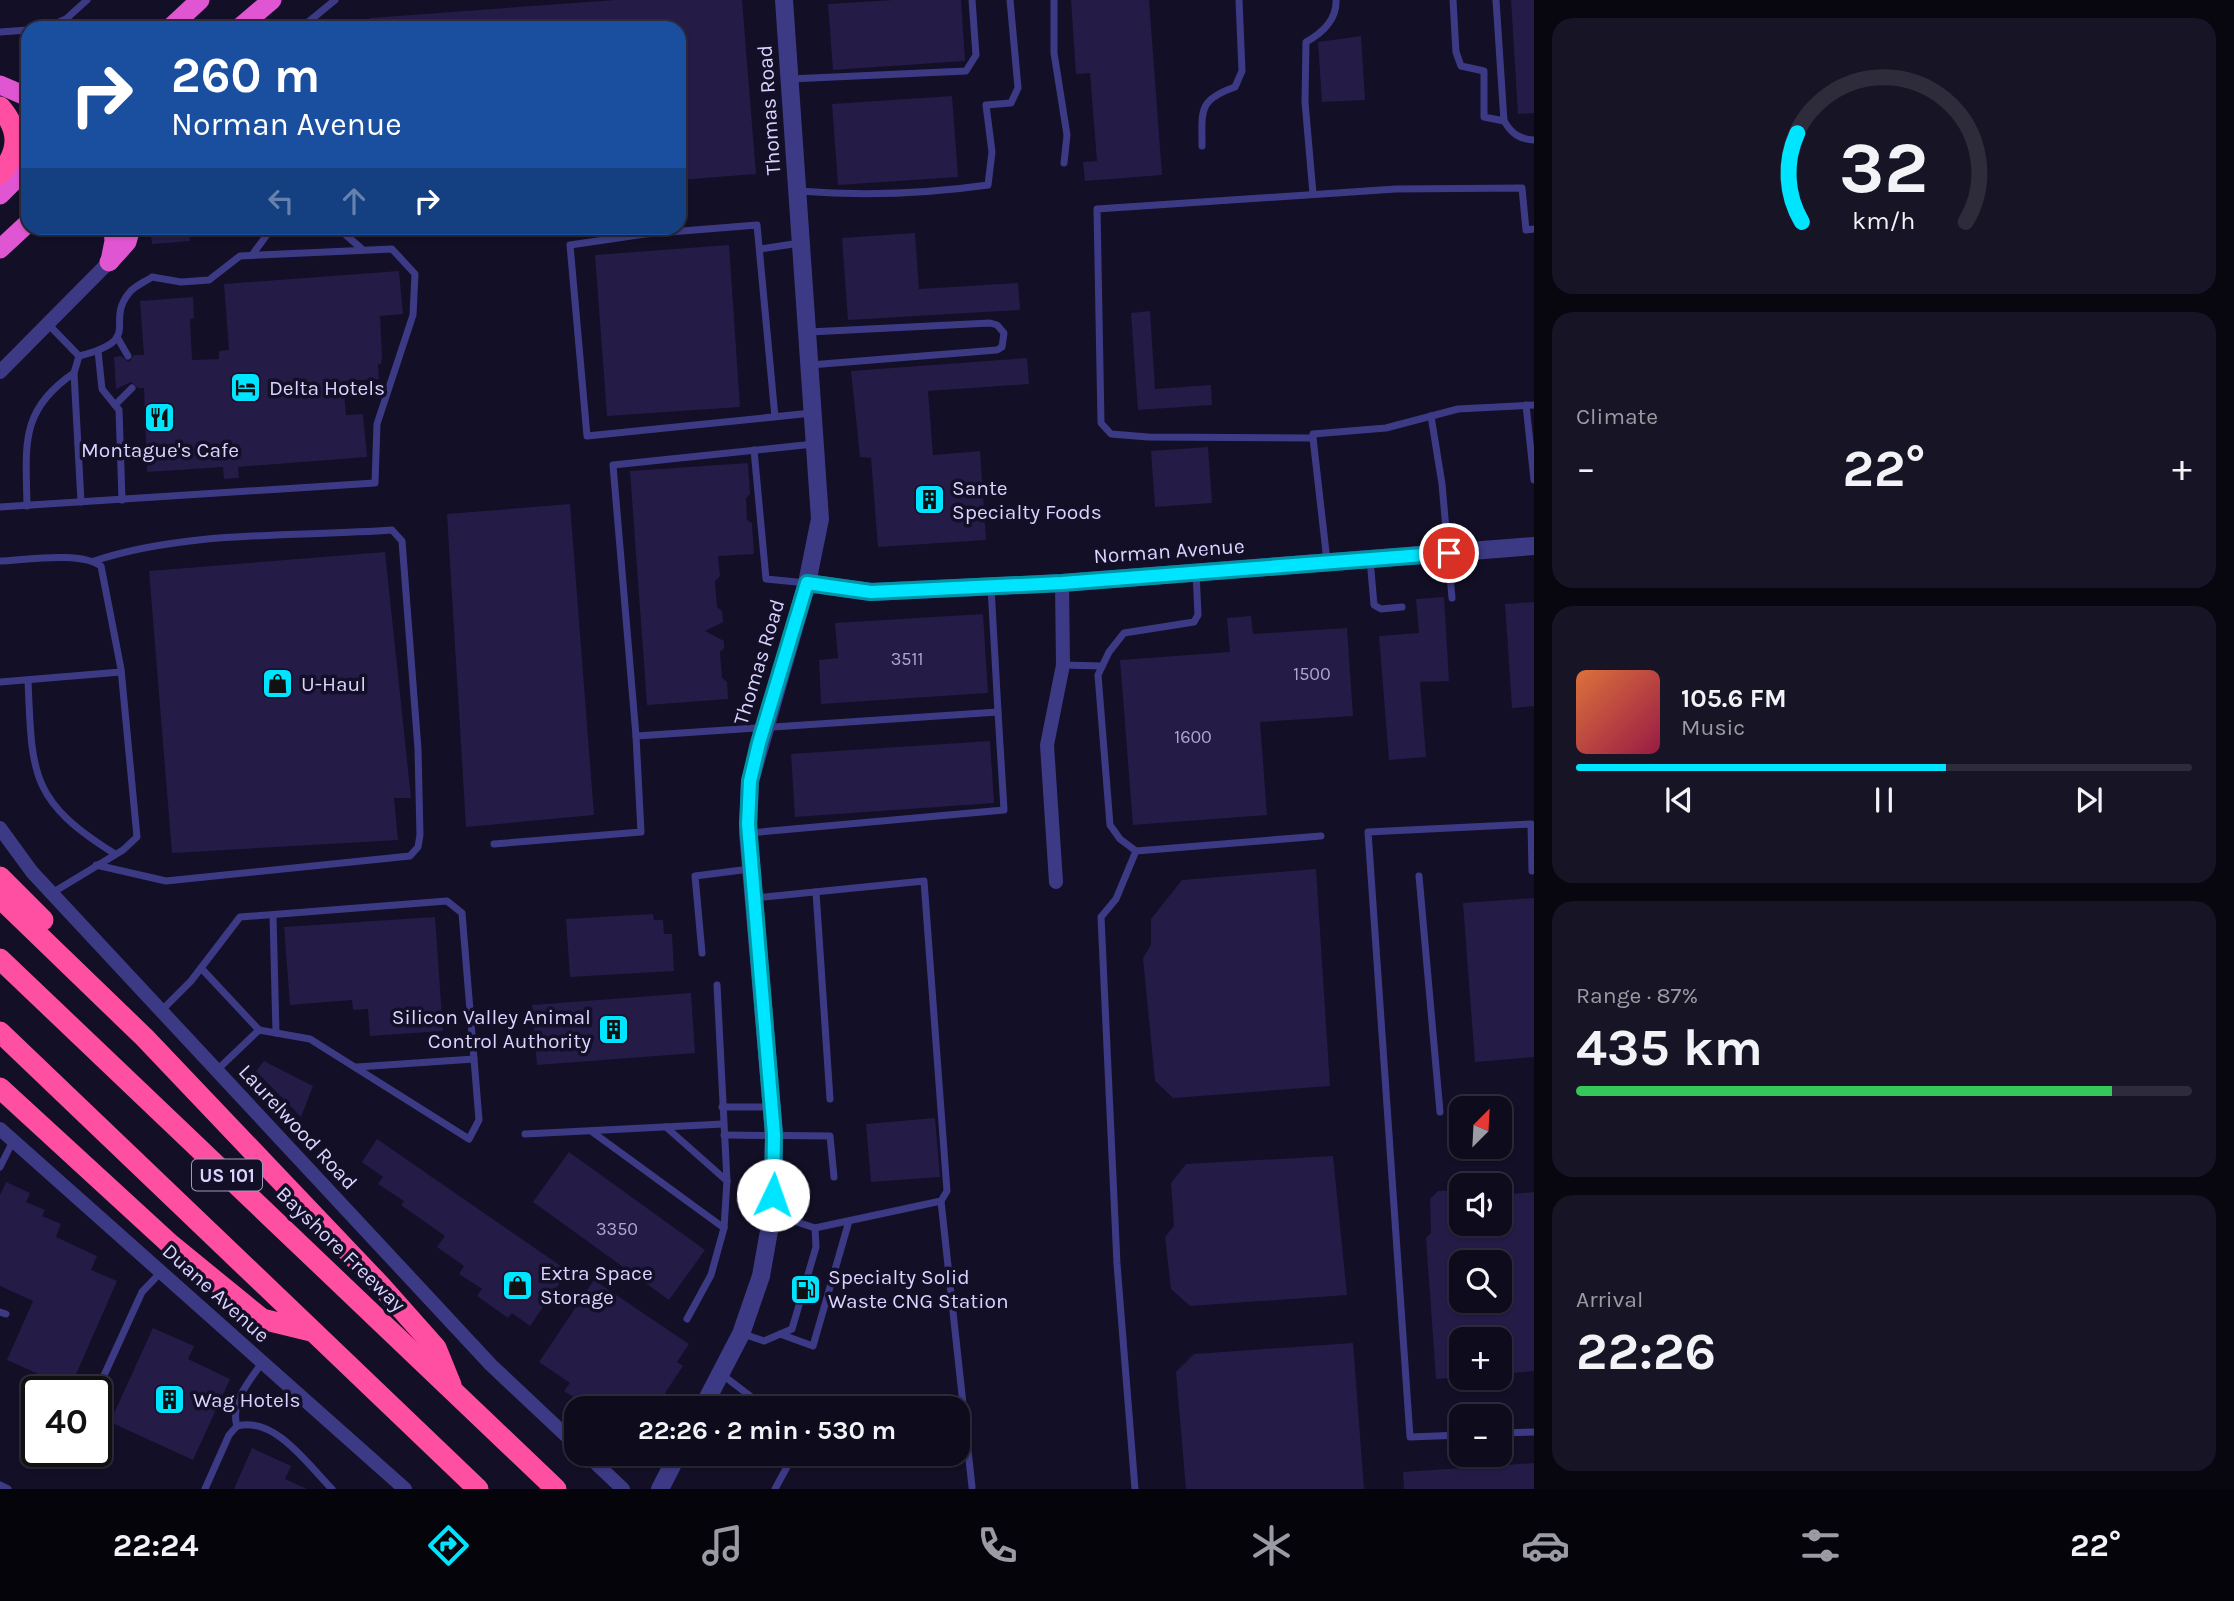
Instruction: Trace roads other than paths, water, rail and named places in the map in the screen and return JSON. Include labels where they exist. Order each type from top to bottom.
[{"type":"highway","points":[[178,21],[200,0]]},
{"type":"highway","points":[[247,21],[272,0]]},
{"type":"highway","points":[[0,85],[21,94]]},
{"type":"highway","points":[[0,107],[16,132],[15,149],[2,171]]},
{"type":"highway","points":[[2,171],[21,162]]},
{"type":"highway","points":[[0,195],[21,174]]},
{"type":"highway","points":[[0,249],[21,230]]},
{"type":"highway","points":[[109,262],[114,235]]},
{"type":"highway","points":[[109,262],[127,242],[129,235]]},
{"type":"highway","points":[[0,877],[124,1006],[145,1038]]},
{"type":"highway","points":[[0,898],[145,1038],[381,1286],[436,1348],[453,1391]]},
{"type":"highway","name":"Bayshore Freeway","points":[[0,959],[556,1489]]},
{"type":"highway","name":"US 101","points":[[0,1032],[478,1489]]},
{"type":"highway","points":[[0,1087],[170,1244],[262,1319],[313,1332]]},
{"type":"street","name":"Thomas Road","points":[[708,1396],[741,1334],[761,1276],[772,1214],[774,1135],[748,834],[750,781],[763,728],[807,583],[820,519],[784,0]]},
{"type":"street","points":[[0,372],[109,262]]},
{"type":"street","name":"Norman Avenue","points":[[807,583],[871,592],[1062,583],[1534,546]]},
{"type":"street","points":[[1056,882],[1048,745],[1063,665],[1062,583]]},
{"type":"street","name":"Laurelwood Road","points":[[0,828],[52,893],[491,1364],[564,1433]]},
{"type":"street","name":"Duane Avenue","points":[[0,1129],[405,1489]]},
{"type":"street","points":[[599,1466],[623,1489]]},
{"type":"street","points":[[660,1489],[672,1466]]},
{"type":"lane","points":[[61,21],[88,0]]},
{"type":"lane","points":[[309,21],[335,0]]},
{"type":"lane","points":[[790,79],[966,71],[976,55],[972,0]]},
{"type":"lane","points":[[798,190],[859,196],[948,191],[988,185],[992,152],[986,105],[1011,103],[1018,88],[1010,0]]},
{"type":"lane","points":[[1054,0],[1054,53],[1067,135],[1064,163]]},
{"type":"lane","points":[[1202,146],[1202,108],[1214,94],[1235,87],[1242,71],[1239,0]]},
{"type":"lane","points":[[1313,194],[1305,102],[1306,42],[1320,34],[1337,11],[1336,0]]},
{"type":"lane","points":[[1453,0],[1454,31],[1461,65],[1484,71],[1484,117],[1504,121],[1521,139],[1534,139]]},
{"type":"lane","points":[[1496,0],[1504,121]]},
{"type":"lane","points":[[0,32],[21,30]]},
{"type":"lane","points":[[1313,438],[1148,437],[1111,433],[1101,423],[1097,209],[1396,189],[1522,188],[1526,230],[1534,229]]},
{"type":"lane","points":[[686,231],[757,225],[775,416]]},
{"type":"lane","points":[[252,255],[267,235]]},
{"type":"lane","points":[[346,235],[363,250]]},
{"type":"lane","points":[[638,235],[569,245],[587,436],[813,412]]},
{"type":"lane","points":[[760,249],[802,243]]},
{"type":"lane","points":[[0,507],[375,483],[377,424],[414,315],[415,274],[392,249],[252,255],[234,258],[225,270],[209,280],[181,282],[152,277],[131,290],[123,302],[117,337],[110,346],[79,356]]},
{"type":"lane","points":[[47,323],[79,356]]},
{"type":"lane","points":[[808,332],[990,323],[997,325],[1004,333],[1002,347],[997,351],[810,365]]},
{"type":"lane","points":[[117,337],[128,356]]},
{"type":"lane","points":[[99,351],[102,389],[119,410],[122,500]]},
{"type":"lane","points":[[79,356],[74,373],[81,502]]},
{"type":"lane","points":[[27,506],[26,442],[32,415],[51,388],[74,373]]},
{"type":"lane","points":[[115,405],[132,388]]},
{"type":"lane","points":[[1326,562],[1313,434],[1386,428],[1458,409],[1530,405],[1529,433],[1534,480]]},
{"type":"lane","points":[[1431,416],[1449,553],[1452,598]]},
{"type":"lane","points":[[494,844],[640,832],[636,736],[613,465],[815,444]]},
{"type":"lane","points":[[754,450],[766,579],[807,583]]},
{"type":"lane","points":[[0,561],[60,558],[94,561],[127,550],[211,540],[392,530],[402,541],[418,749],[420,835],[418,847],[410,856],[166,881],[96,865]]},
{"type":"lane","points":[[1370,558],[1374,604],[1381,609],[1402,607]]},
{"type":"lane","points":[[52,893],[115,855],[137,837],[121,672],[101,566],[94,561]]},
{"type":"lane","points":[[1196,572],[1198,615],[1194,622],[1124,633],[1109,652],[1098,675],[1110,825],[1120,839],[1136,850],[1321,836]]},
{"type":"lane","points":[[748,834],[1003,810],[991,586]]},
{"type":"lane","points":[[1063,665],[1102,666]]},
{"type":"lane","points":[[0,682],[121,672]]},
{"type":"lane","points":[[28,680],[33,764],[50,803],[86,836],[115,855]]},
{"type":"lane","points":[[636,736],[998,712]]},
{"type":"lane","points":[[1449,1435],[1410,1437],[1367,832],[1531,824],[1532,871]]},
{"type":"lane","points":[[1135,1489],[1117,1265],[1101,917],[1116,900],[1136,850]]},
{"type":"lane","points":[[702,953],[695,876],[751,869]]},
{"type":"lane","points":[[1419,876],[1440,1112]]},
{"type":"lane","points":[[754,898],[924,881],[947,1191],[941,1201],[972,1487]]},
{"type":"lane","points":[[817,892],[830,1099]]},
{"type":"lane","points":[[162,1010],[201,968],[240,917],[447,901],[462,914],[479,1120],[469,1139],[357,1066],[310,1039],[259,1030],[201,968]]},
{"type":"lane","points":[[273,915],[276,1033]]},
{"type":"lane","points":[[687,1319],[711,1275],[724,1228],[727,1181],[717,985]]},
{"type":"lane","points":[[217,1070],[259,1030]]},
{"type":"lane","points":[[357,1066],[474,1059]]},
{"type":"lane","points":[[722,1107],[771,1107]]},
{"type":"lane","points":[[525,1134],[723,1124]]},
{"type":"lane","points":[[666,1127],[727,1181]]},
{"type":"lane","points":[[590,1130],[724,1228]]},
{"type":"lane","points":[[724,1135],[830,1136],[834,1177]]},
{"type":"lane","points":[[0,1167],[13,1140]]},
{"type":"lane","points":[[772,1214],[815,1228],[941,1201]]},
{"type":"lane","points":[[780,1334],[813,1346],[849,1221]]},
{"type":"lane","points":[[741,1334],[764,1341],[792,1329],[816,1247],[815,1228]]},
{"type":"lane","points":[[103,1376],[142,1292],[161,1272]]},
{"type":"lane","points":[[237,1426],[234,1416],[237,1404],[263,1363]]},
{"type":"lane","points":[[720,1373],[750,1396]]},
{"type":"lane","points":[[205,1489],[229,1435],[237,1426],[248,1423],[273,1431],[332,1489]]},
{"type":"lane","points":[[1512,1433],[1534,1432]]},
{"type":"lane","points":[[775,1489],[787,1466]]},
{"type":"place","name":"Delta Hotels","points":[[246,388]]},
{"type":"place","name":"Montague's Cafe","points":[[160,418]]},
{"type":"place","name":"Sante Specialty Foods","points":[[929,500]]},
{"type":"place","name":"U-Haul","points":[[278,684]]},
{"type":"place","name":"Silicon Valley Animal Control Authority","points":[[614,1029]]},
{"type":"place","name":"Extra Space Storage","points":[[517,1285]]},
{"type":"place","name":"Specialty Solid Waste CNG Station","points":[[805,1289]]},
{"type":"place","name":"Wag Hotels","points":[[170,1400]]}]
